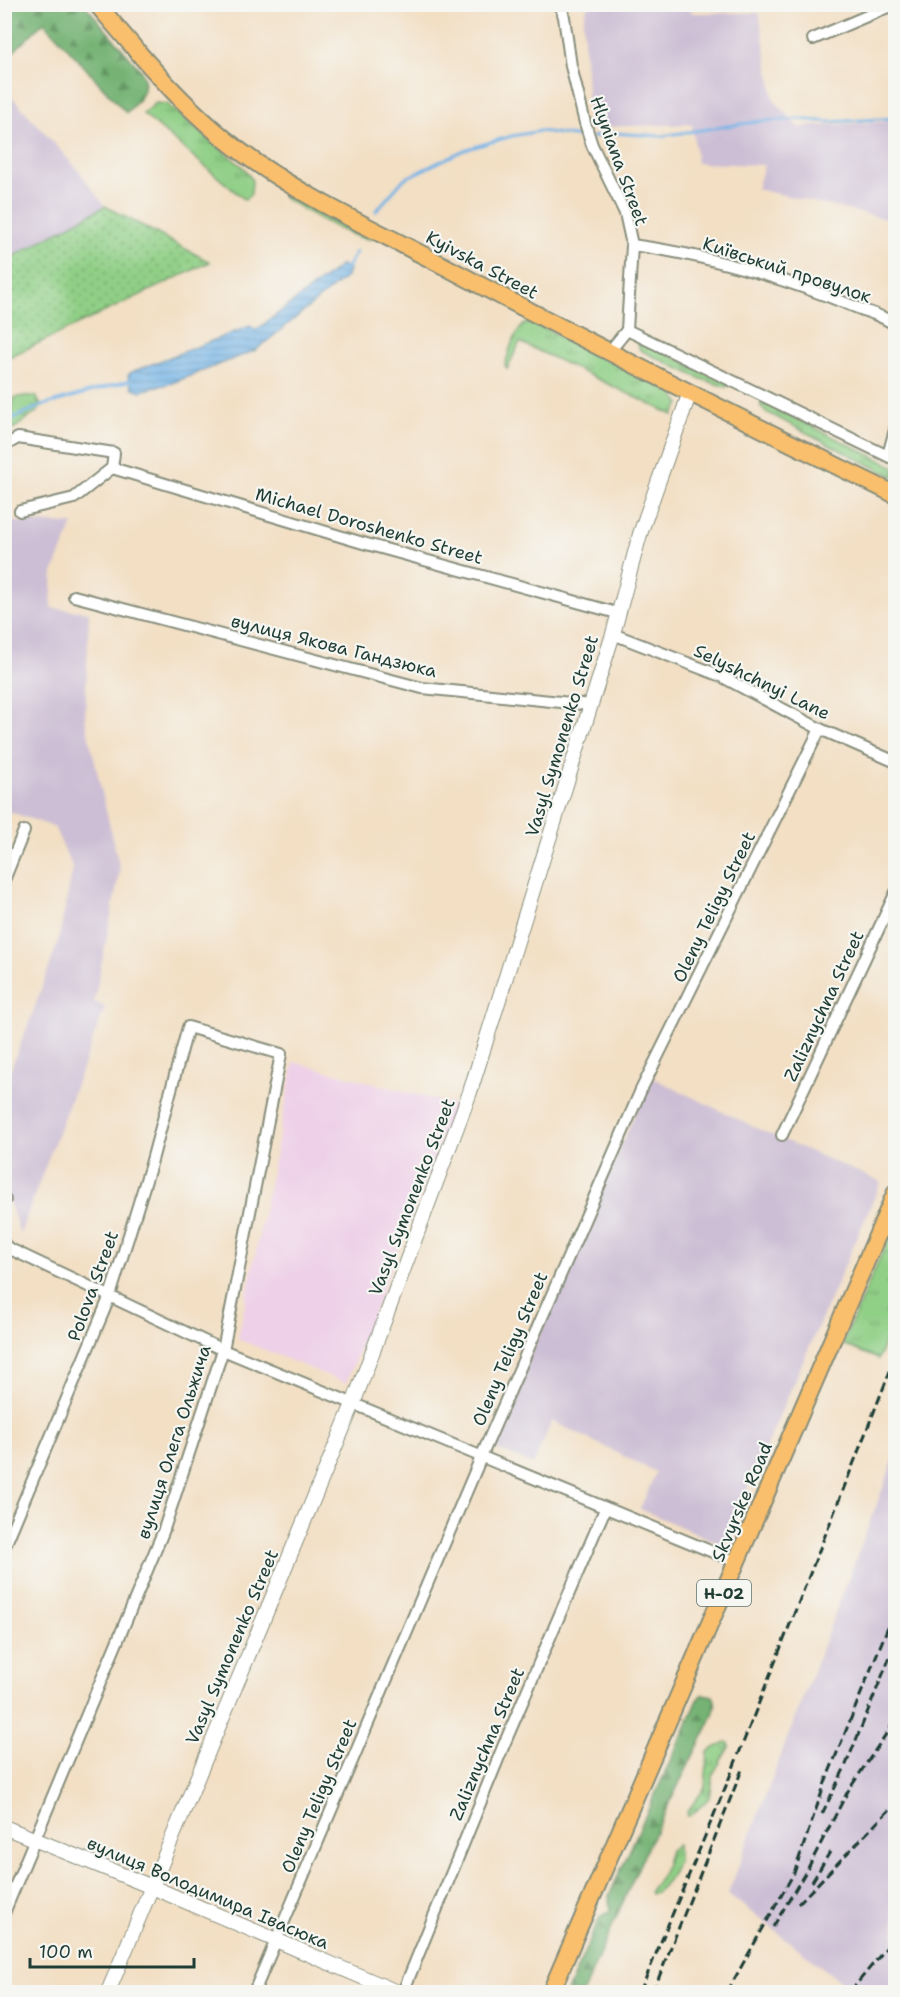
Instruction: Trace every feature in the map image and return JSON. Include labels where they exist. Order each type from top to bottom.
[{"type":"main road","name":"Kyivska Street","points":[[97,4],[192,110],[250,159],[305,194],[609,352],[896,495]]},
{"type":"main road","name":"Skvyrske Road","points":[[551,1992],[896,1192]]},
{"type":"street","name":"Hlyniana Street","points":[[560,4],[571,66],[587,131],[625,213],[632,245],[627,330]]},
{"type":"street","points":[[813,39],[895,4]]},
{"type":"street","name":"Київський провулок","points":[[632,245],[665,249],[749,271],[831,297],[896,326]]},
{"type":"street","points":[[609,352],[627,330],[892,458],[896,426]]},
{"type":"street","name":"Vasyl Symonenko Street","points":[[108,1992],[353,1404],[470,1092],[613,634],[640,534],[690,392]]},
{"type":"street","points":[[4,446],[18,438],[114,453],[112,468],[74,498],[20,511]]},
{"type":"street","name":"Michael Doroshenko Street","points":[[112,468],[363,543],[617,613]]},
{"type":"street","name":"вулиця Якова Гандзюка","points":[[74,596],[422,688],[591,705]]},
{"type":"street","name":"Selyshchnyi Lane","points":[[613,634],[721,676],[820,729],[896,762]]},
{"type":"street","name":"Oleny Teligy Street","points":[[254,1992],[482,1455],[641,1090],[820,729]]},
{"type":"street","points":[[4,880],[24,831]]},
{"type":"street","name":"Zaliznychna Street","points":[[782,1135],[896,892]]},
{"type":"street","name":"Polova Street","points":[[4,1548],[110,1296],[151,1164],[188,1027]]},
{"type":"street","name":"вулиця Олега Ольжича","points":[[4,1913],[163,1532],[223,1350],[281,1054],[188,1027]]},
{"type":"street","points":[[4,1244],[8,1248],[223,1350],[737,1562]]},
{"type":"street","name":"Zaliznychna Street","points":[[403,1992],[503,1747],[605,1509]]},
{"type":"street","name":"вулиця Володимира Івасюка","points":[[4,1827],[152,1887],[397,1992]]},
{"type":"shaded area","points":[[588,5],[689,5],[692,13],[759,13],[774,100],[798,127],[895,121],[895,221],[757,189],[764,165],[697,163],[692,124],[597,127],[588,110],[583,21]]},
{"type":"shaded area","points":[[4,88],[79,171],[105,206],[5,261]]},
{"type":"shaded area","points":[[5,521],[73,524],[53,573],[51,608],[89,612],[85,719],[120,870],[94,1002],[105,1007],[20,1234],[5,1189],[5,1083],[58,942],[73,868],[54,827],[5,810]]},
{"type":"shaded area","points":[[294,1062],[455,1105],[346,1383],[238,1339]]},
{"type":"shaded area","points":[[651,1077],[758,1129],[881,1182],[723,1545],[640,1509],[656,1472],[552,1421],[533,1465],[491,1446]]},
{"type":"shaded area","points":[[895,1456],[895,1992],[854,1992],[728,1894]]},
{"type":"green space","points":[[5,4],[85,5],[142,72],[145,85],[139,100],[126,113],[44,22],[5,60]]},
{"type":"green space","points":[[156,103],[167,104],[245,169],[252,180],[251,194],[245,200],[143,114]]},
{"type":"green space","points":[[286,193],[372,239],[364,239],[329,224],[286,199],[283,196]]},
{"type":"green space","points":[[105,206],[210,262],[5,359],[5,261]]},
{"type":"green space","points":[[526,323],[546,329],[672,392],[680,404],[673,415],[520,342],[507,369],[505,365],[512,342]]},
{"type":"green space","points":[[642,342],[730,385],[726,387],[701,379],[640,350],[638,344]]},
{"type":"green space","points":[[36,396],[41,406],[38,411],[5,435],[5,414],[13,409],[14,398]]},
{"type":"green space","points":[[764,403],[895,467],[895,478],[766,412],[760,405]]},
{"type":"green space","points":[[895,1223],[895,1317],[878,1359],[842,1344]]},
{"type":"green space","points":[[703,1694],[713,1696],[715,1700],[714,1711],[708,1726],[647,1848],[583,1992],[567,1992],[600,1917],[610,1911],[609,1896],[698,1700]]},
{"type":"green space","points":[[725,1742],[729,1743],[729,1747],[714,1772],[710,1797],[688,1816],[687,1812],[705,1788],[708,1752]]},
{"type":"green space","points":[[677,1845],[678,1858],[674,1870],[664,1885],[651,1894],[650,1891],[663,1873],[670,1850]]},
{"type":"water","points":[[342,265],[349,269],[347,276],[256,350],[172,383],[141,391],[132,388],[128,376],[131,372],[250,326],[256,330]]},
{"type":"waterway","points":[[593,137],[613,133],[661,136],[762,121],[799,119],[830,122],[896,118]]},
{"type":"waterway","points":[[376,211],[404,179],[464,150],[512,136],[540,131],[587,138]]},
{"type":"waterway","points":[[347,268],[356,252]]},
{"type":"waterway","points":[[4,422],[41,406],[131,380]]},
{"type":"railway","points":[[640,1992],[728,1781],[896,1356]]},
{"type":"railway","points":[[727,1992],[794,1873],[826,1780],[896,1607]]},
{"type":"railway","points":[[822,1814],[845,1767],[896,1642]]},
{"type":"railway","points":[[773,1927],[808,1868],[848,1791],[896,1719]]},
{"type":"railway","points":[[653,1992],[743,1767]]},
{"type":"railway","points":[[798,1904],[896,1803]]},
{"type":"railway","points":[[812,1882],[830,1852]]},
{"type":"railway","points":[[850,1992],[896,1936]]}]
